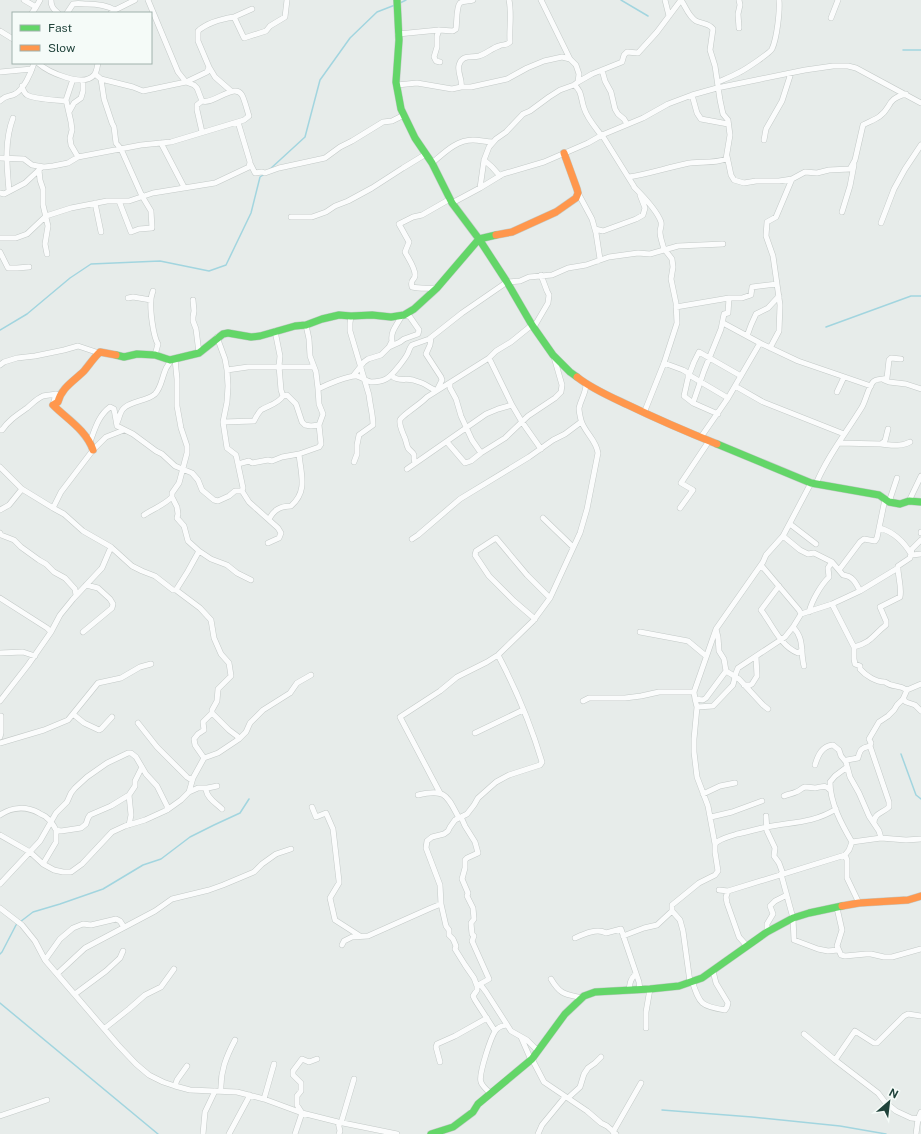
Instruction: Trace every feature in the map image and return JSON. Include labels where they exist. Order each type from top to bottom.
[{"type":"street","points":[[24,0],[36,7]]},
{"type":"street","points":[[33,12],[40,0]]},
{"type":"street","points":[[51,0],[52,8],[57,12]]},
{"type":"street","points":[[68,12],[74,4],[77,3],[110,7],[113,11],[135,0]]},
{"type":"street","points":[[148,0],[151,12]]},
{"type":"street","points":[[234,17],[244,38],[266,31],[270,26],[285,17],[287,0]]},
{"type":"street","points":[[397,0],[397,85],[401,109],[415,138],[432,163],[451,201],[479,239],[533,326],[554,355],[570,372],[586,384],[644,413],[813,484],[879,495],[887,501],[900,504],[909,501],[921,502]]},
{"type":"street","points":[[398,34],[439,30],[453,31],[456,29],[458,7],[460,3],[473,0]]},
{"type":"street","points":[[461,87],[462,84],[458,66],[462,60],[467,56],[480,56],[499,45],[508,44],[510,42],[509,29],[511,10],[509,0]]},
{"type":"street","points":[[541,0],[570,59],[576,65],[579,74],[576,83],[580,91],[584,109],[629,177],[640,195],[645,208],[643,215],[636,219],[603,231],[595,229]]},
{"type":"street","points":[[665,0],[669,16]]},
{"type":"street","points":[[480,188],[484,160],[489,147],[493,142],[506,132],[523,114],[530,111],[560,90],[592,74],[622,62],[624,55],[627,52],[638,53],[681,0],[690,16],[697,21],[710,25],[713,29],[710,50],[715,66],[723,114],[728,120],[730,135],[726,159],[720,161],[685,164],[644,175],[629,177]]},
{"type":"street","points":[[739,0],[739,28]]},
{"type":"street","points":[[437,288],[422,289],[412,287],[412,280],[416,275],[406,252],[409,242],[399,224],[480,188],[503,174],[544,162],[668,104],[717,85],[740,73],[768,54],[772,49],[780,0]]},
{"type":"street","points":[[832,18],[838,0]]},
{"type":"street","points":[[3,158],[24,159],[32,165],[42,168],[68,163],[78,157],[141,145],[171,142],[244,120],[249,116],[241,94],[232,90],[215,77],[198,42],[198,31],[204,25],[234,17],[252,9]]},
{"type":"street","points":[[153,19],[178,72],[186,82],[194,84],[202,101]]},
{"type":"street","points":[[439,30],[434,57],[436,62],[440,62]]},
{"type":"street","points":[[0,31],[12,38]]},
{"type":"street","points":[[397,85],[416,83],[452,89],[471,87],[507,80],[527,68],[544,61],[562,57],[570,59]]},
{"type":"street","points":[[0,101],[6,96],[14,94],[22,86],[34,64]]},
{"type":"street","points":[[39,64],[47,70],[73,79],[83,80],[90,78],[95,74],[98,64]]},
{"type":"street","points":[[717,85],[833,66],[848,66],[856,68],[921,103]]},
{"type":"street","points":[[95,74],[101,79],[144,91],[186,82],[207,72],[209,67]]},
{"type":"street","points":[[0,72],[32,69]]},
{"type":"street","points":[[602,70],[611,92],[615,109],[627,124]]},
{"type":"street","points":[[764,140],[766,129],[782,101],[791,73]]},
{"type":"street","points":[[73,79],[66,100],[72,130],[70,138],[71,145],[78,157]]},
{"type":"street","points":[[101,79],[104,99],[114,127],[116,143],[121,149],[142,196],[151,211],[152,228],[140,229],[131,232],[119,201]]},
{"type":"street","points":[[69,112],[74,103],[80,98],[83,91],[83,80]]},
{"type":"street","points":[[22,86],[27,94],[34,97],[66,100]]},
{"type":"street","points":[[896,89],[897,96]]},
{"type":"street","points":[[202,132],[197,105],[202,101],[207,102],[232,90]]},
{"type":"street","points":[[842,212],[850,186],[863,125],[880,116],[891,101],[897,96],[906,94]]},
{"type":"street","points":[[692,95],[697,113],[701,119],[728,124]]},
{"type":"street","points":[[238,122],[250,162],[255,173],[264,173],[279,168],[325,158],[340,147],[383,122],[392,121],[404,115]]},
{"type":"street","points":[[9,191],[3,158],[9,127],[13,118]]},
{"type":"street","points":[[432,163],[456,144],[469,140],[493,142]]},
{"type":"street","points":[[161,143],[184,188]]},
{"type":"street","points":[[881,223],[894,190],[905,169],[921,145]]},
{"type":"street","points":[[564,153],[578,193],[592,219],[600,259],[598,261]]},
{"type":"street","points":[[291,216],[312,217],[326,212],[372,188],[426,154]]},
{"type":"street","points":[[726,156],[731,175],[734,180],[744,183],[756,181],[772,182],[792,179],[805,172],[817,173],[829,170],[850,170],[855,160]]},
{"type":"street","points":[[484,160],[500,176]]},
{"type":"street","points":[[0,238],[16,238],[28,234],[46,216],[71,208],[107,201],[129,201],[153,193],[216,183],[249,167],[250,162]]},
{"type":"street","points":[[0,193],[4,194],[25,183],[42,168]]},
{"type":"street","points":[[42,168],[40,180],[43,189],[43,205],[48,226],[45,244],[46,254]]},
{"type":"street","points":[[770,348],[779,331],[780,305],[773,256],[766,236],[767,222],[776,216],[792,179]]},
{"type":"street","points":[[634,187],[660,219],[661,238],[665,250],[672,259],[674,267],[671,279],[676,307],[677,324],[664,363],[644,413]]},
{"type":"street","points":[[0,365],[4,362],[17,358],[35,356],[78,346],[99,353],[105,352],[119,357],[137,354],[155,355],[173,359],[199,353],[217,337],[228,333],[251,337],[260,336],[339,315],[372,315],[391,317],[403,315],[414,309],[437,288],[479,239],[512,232],[556,212],[576,198],[578,193]]},
{"type":"street","points":[[95,203],[101,232]]},
{"type":"street","points":[[400,342],[405,341],[414,343],[426,341],[462,313],[507,282],[520,281],[529,277],[541,275],[552,275],[568,268],[586,265],[609,257],[638,253],[650,254],[678,246],[724,244]]},
{"type":"street","points":[[0,252],[8,268],[29,267]]},
{"type":"street","points":[[415,463],[413,452],[408,449],[405,436],[402,432],[400,421],[402,417],[437,390],[489,358],[496,351],[533,326],[548,302],[549,295],[546,291],[541,275]]},
{"type":"street","points":[[676,307],[729,298],[742,298],[751,295],[752,287],[777,284]]},
{"type":"street","points":[[153,291],[151,300],[156,340],[158,344],[155,355]]},
{"type":"street","points":[[747,336],[756,314],[768,308],[779,296]]},
{"type":"street","points":[[128,298],[133,297],[151,300]]},
{"type":"street","points":[[693,403],[723,323],[724,314],[728,313],[729,298]]},
{"type":"street","points":[[193,300],[193,321],[196,329],[199,353]]},
{"type":"street","points":[[389,347],[418,334],[419,332],[410,317],[403,315]]},
{"type":"street","points":[[353,376],[364,362],[368,359],[381,355],[389,347],[392,341],[392,332],[403,315]]},
{"type":"street","points":[[351,316],[350,331],[369,395],[373,416],[372,425],[360,436],[354,462]]},
{"type":"street","points":[[723,323],[798,361],[871,386]]},
{"type":"street","points":[[238,464],[249,461],[252,463],[272,460],[299,454],[319,447],[321,444],[319,425],[323,414],[319,404],[318,389],[314,367],[310,356],[309,338],[306,325]]},
{"type":"street","points":[[275,331],[280,356],[279,366],[283,396]]},
{"type":"street","points":[[217,337],[225,359],[227,370],[227,402],[223,422],[227,448],[236,455],[243,488],[242,491],[249,502],[269,519],[278,528],[281,534],[279,538],[268,543]]},
{"type":"street","points":[[431,338],[426,354],[442,380],[437,390]]},
{"type":"street","points":[[318,389],[353,376],[358,376],[364,380],[372,382],[378,382],[386,379],[408,354],[410,347],[414,343]]},
{"type":"street","points":[[701,437],[718,414],[760,343]]},
{"type":"street","points":[[718,414],[693,403],[684,396],[689,375],[699,352],[741,376]]},
{"type":"street","points":[[53,405],[58,402],[64,390],[99,353]]},
{"type":"street","points":[[447,442],[465,463],[471,461],[505,438],[528,416],[555,398],[561,392],[562,385],[554,355]]},
{"type":"street","points":[[489,358],[512,405],[522,422],[541,448]]},
{"type":"street","points":[[884,380],[887,378],[889,360],[891,358],[901,359]]},
{"type":"street","points":[[117,423],[124,408],[129,404],[147,399],[155,394],[161,383],[165,369],[173,359]]},
{"type":"street","points":[[144,515],[168,502],[172,497],[172,493],[179,483],[187,457],[187,446],[181,428],[177,406],[178,379],[173,359]]},
{"type":"street","points":[[664,363],[683,370],[700,382],[728,398]]},
{"type":"street","points":[[227,370],[248,367],[314,367]]},
{"type":"street","points":[[391,375],[392,377],[400,380],[406,379],[422,383],[433,390],[437,390]]},
{"type":"street","points":[[837,392],[844,377]]},
{"type":"street","points":[[713,972],[716,983],[728,1003],[725,1010],[702,1004],[698,997],[691,982],[680,920],[672,911],[672,905],[699,883],[714,875],[718,870],[711,817],[697,777],[694,752],[697,707],[694,692],[706,656],[716,630],[761,565],[766,555],[783,536],[813,484],[866,401],[873,382],[876,380],[884,380],[906,384],[921,389]]},
{"type":"street","points":[[450,383],[450,388],[456,399],[461,416],[472,440],[481,453]]},
{"type":"street","points":[[440,793],[400,717],[440,691],[457,677],[498,656],[535,619],[550,598],[580,533],[588,509],[598,453],[597,445],[582,422],[579,408],[586,390],[586,384]]},
{"type":"street","points":[[735,386],[763,402],[844,434]]},
{"type":"street","points":[[0,430],[2,430],[13,417],[34,401],[44,396],[56,394],[53,405]]},
{"type":"street","points":[[223,422],[254,421],[260,411],[273,405],[283,396],[287,395],[296,404],[302,422],[305,425],[319,425]]},
{"type":"street","points":[[53,405],[85,434],[93,450]]},
{"type":"street","points":[[407,469],[486,414],[512,405]]},
{"type":"street","points":[[90,442],[98,420],[110,407],[114,409],[118,426],[133,434],[162,454],[176,466],[192,473],[198,480],[202,490],[214,500],[218,501],[229,496],[235,491],[242,491]]},
{"type":"street","points":[[412,539],[460,499],[582,422]]},
{"type":"street","points":[[881,444],[885,440],[888,429]]},
{"type":"street","points":[[85,434],[95,430]]},
{"type":"street","points":[[53,508],[61,492],[93,450],[106,437],[124,430]]},
{"type":"street","points":[[680,508],[693,490],[681,484],[710,441]]},
{"type":"street","points":[[839,443],[893,445],[910,442]]},
{"type":"street","points":[[269,519],[273,512],[277,509],[284,506],[291,506],[296,502],[301,493],[303,487],[299,454]]},
{"type":"street","points":[[176,466],[185,462]]},
{"type":"street","points":[[0,467],[22,489],[64,514],[83,531],[112,547],[132,566],[155,576],[173,590],[176,590],[200,608],[211,620],[214,638],[221,654],[229,663],[232,676],[218,689],[217,701],[212,713],[203,722],[204,730],[198,734],[194,740],[195,745],[204,758]]},
{"type":"street","points":[[909,501],[921,476]]},
{"type":"street","points":[[839,570],[860,542],[864,539],[875,541],[877,538],[887,501],[897,478]]},
{"type":"street","points":[[0,510],[9,505],[22,489]]},
{"type":"street","points":[[172,497],[177,507],[177,518],[184,526],[188,541],[211,559],[227,565],[236,573],[251,580]]},
{"type":"street","points":[[543,518],[573,547]]},
{"type":"street","points":[[790,524],[816,544]]},
{"type":"street","points":[[880,528],[888,530],[899,538],[912,555]]},
{"type":"street","points":[[0,533],[1,535],[14,540],[21,547],[46,564],[54,572],[65,578],[75,589],[76,595]]},
{"type":"street","points":[[783,536],[800,550],[808,554],[814,553],[832,562],[843,575],[849,576],[853,579],[860,591]]},
{"type":"street","points":[[535,619],[489,576],[475,554],[476,551],[496,538],[527,575],[550,598]]},
{"type":"street","points":[[912,555],[912,549],[921,540]]},
{"type":"street","points":[[0,701],[35,656],[60,615],[76,595],[102,568],[112,547]]},
{"type":"street","points":[[176,590],[199,551]]},
{"type":"street","points":[[697,707],[713,706],[733,685],[737,678],[736,673],[740,667],[781,640],[793,627],[800,614],[832,604],[860,591],[898,568],[898,566],[912,555],[921,554]]},
{"type":"street","points":[[809,612],[822,584],[829,577],[828,568],[832,562]]},
{"type":"street","points":[[761,565],[799,610],[800,614]]},
{"type":"street","points":[[854,648],[863,645],[886,625],[886,621],[880,607],[900,597],[901,593],[898,568]]},
{"type":"street","points":[[83,632],[112,608],[113,604],[110,599],[98,588],[86,585]]},
{"type":"street","points":[[779,586],[761,610],[781,640],[795,652],[798,653],[802,650]]},
{"type":"street","points":[[0,598],[51,632]]},
{"type":"street","points":[[832,604],[854,648],[855,664],[860,666],[860,669],[870,677],[890,685],[901,686],[907,690]]},
{"type":"street","points":[[793,627],[799,633],[804,666]]},
{"type":"street","points":[[716,630],[719,651],[724,659],[726,671],[737,678],[763,705],[768,708]]},
{"type":"street","points":[[640,632],[688,641],[706,656]]},
{"type":"street","points":[[0,653],[23,652],[35,656]]},
{"type":"street","points":[[495,1031],[473,996],[477,990],[474,978],[455,949],[456,946],[454,939],[450,935],[446,926],[441,904],[440,885],[426,848],[427,841],[432,837],[444,834],[448,831],[455,820],[467,814],[478,798],[496,782],[509,775],[540,765],[542,762],[537,745],[510,677],[498,656]]},
{"type":"street","points":[[744,685],[752,684],[757,676],[756,657]]},
{"type":"street","points":[[0,743],[44,730],[68,720],[98,683],[121,678],[140,667],[151,664]]},
{"type":"street","points":[[706,698],[726,671]]},
{"type":"street","points":[[189,792],[193,778],[204,758],[239,740],[246,732],[250,723],[263,710],[290,692],[297,683],[311,675]]},
{"type":"street","points":[[874,823],[874,819],[877,814],[889,807],[889,802],[869,739],[874,732],[874,728],[894,710],[903,699],[907,690],[921,684]]},
{"type":"street","points":[[583,701],[589,698],[625,698],[659,692],[694,692]]},
{"type":"street","points":[[695,699],[703,700],[706,698],[717,701]]},
{"type":"street","points":[[903,699],[906,702],[915,705],[921,711]]},
{"type":"street","points":[[475,733],[523,710]]},
{"type":"street","points":[[212,713],[237,736],[239,740]]},
{"type":"street","points":[[73,714],[84,723],[99,730],[112,717]]},
{"type":"street","points":[[0,716],[0,737]]},
{"type":"street","points":[[138,723],[158,747],[187,777],[193,778]]},
{"type":"street","points":[[815,764],[820,752],[831,744],[838,750],[846,764],[850,777],[869,816],[879,831],[881,838]]},
{"type":"street","points":[[719,890],[728,891],[844,854],[850,850],[852,842],[836,809],[830,790],[830,782],[846,764],[847,760],[858,758],[859,752],[862,748],[870,746]]},
{"type":"street","points":[[0,884],[40,841],[56,812],[67,802],[71,793],[87,777],[108,763],[128,753],[131,753],[136,757],[146,774],[157,786],[167,806],[167,810]]},
{"type":"street","points":[[129,825],[130,795],[142,767]]},
{"type":"street","points":[[703,794],[720,786],[735,783]]},
{"type":"street","points":[[0,835],[30,852],[54,870],[71,872],[82,864],[112,832],[167,810],[189,792],[198,788],[217,786]]},
{"type":"street","points":[[784,796],[798,792],[802,788],[807,787],[814,788],[827,786],[830,790]]},
{"type":"street","points":[[208,788],[206,792],[222,809]]},
{"type":"street","points":[[418,795],[428,792],[442,793],[448,798],[475,842],[478,853],[465,860],[465,868],[462,879],[468,893],[467,896],[473,908],[474,919],[471,923],[472,934],[474,936],[472,941],[489,979],[480,984],[500,1012],[511,1031],[519,1035],[538,1051]]},
{"type":"street","points":[[56,830],[60,831],[81,828],[86,824],[90,816],[130,795]]},
{"type":"street","points":[[711,817],[732,812],[762,801]]},
{"type":"street","points":[[312,807],[316,817],[326,813],[333,829],[339,884],[330,898],[335,920],[360,936]]},
{"type":"street","points":[[0,815],[4,812],[19,808],[35,811],[46,816],[56,830],[56,842],[44,864]]},
{"type":"street","points":[[715,844],[718,841],[729,837],[767,827],[798,823],[814,819],[828,814],[836,809]]},
{"type":"street","points":[[766,816],[767,831],[775,848],[774,856],[779,863],[793,918],[794,940],[823,950],[838,950]]},
{"type":"street","points":[[852,842],[881,838],[906,840],[921,839]]},
{"type":"street","points":[[57,974],[85,948],[155,911],[172,900],[209,890],[250,874],[276,854],[291,849]]},
{"type":"street","points":[[844,854],[848,860],[847,878],[858,903]]},
{"type":"street","points":[[728,891],[726,897],[727,903],[739,937],[747,946]]},
{"type":"street","points":[[766,932],[767,924],[773,914],[770,906],[775,901],[787,895]]},
{"type":"street","points":[[431,1134],[453,1127],[473,1112],[478,1104],[531,1060],[565,1014],[583,998],[595,992],[640,990],[679,986],[702,978],[713,972],[766,932],[793,918],[809,913],[858,903],[908,900],[921,896]]},
{"type":"street","points":[[342,945],[344,941],[352,936],[368,936],[377,933],[441,904]]},
{"type":"street","points":[[0,908],[22,925],[34,941],[45,960],[105,1028],[118,1045],[149,1075],[163,1082],[190,1090],[237,1092],[264,1099],[302,1113],[340,1123],[397,1134]]},
{"type":"street","points":[[837,908],[842,930],[837,946],[841,955],[871,954],[892,957],[921,949]]},
{"type":"street","points":[[623,936],[657,925],[672,911]]},
{"type":"street","points":[[45,960],[60,939],[73,928],[83,924],[90,925],[116,919],[120,921],[124,927]]},
{"type":"street","points":[[575,938],[595,931],[603,931],[606,933],[621,929],[640,990]]},
{"type":"street","points":[[75,994],[120,958],[122,951]]},
{"type":"street","points":[[105,1028],[144,995],[161,987],[174,969]]},
{"type":"street","points":[[629,990],[630,982],[636,974]]},
{"type":"street","points":[[551,979],[563,994],[583,998]]},
{"type":"street","points":[[646,1028],[646,1012],[650,989]]},
{"type":"street","points":[[834,1060],[855,1032],[874,1043],[877,1043],[904,1016],[908,1014],[921,1016]]},
{"type":"street","points":[[440,1062],[436,1047],[437,1044],[487,1018]]},
{"type":"street","points":[[491,1094],[481,1082],[480,1077],[488,1052],[488,1047],[495,1031],[501,1026],[507,1025]]},
{"type":"street","points":[[804,1034],[834,1060],[878,1093],[885,1102],[896,1111],[910,1118],[919,1119]]},
{"type":"street","points":[[519,1035],[544,1082],[588,1112],[615,1133],[641,1083]]},
{"type":"street","points":[[221,1091],[220,1079],[225,1059],[234,1040]]},
{"type":"street","points":[[538,1134],[542,1125],[567,1098],[580,1087],[584,1074],[588,1068],[601,1057]]},
{"type":"street","points":[[302,1113],[297,1105],[297,1096],[301,1091],[301,1083],[293,1075],[293,1071],[302,1059],[308,1062],[317,1059]]},
{"type":"street","points":[[264,1099],[274,1064]]},
{"type":"street","points":[[175,1086],[177,1080],[187,1066]]},
{"type":"street","points":[[339,1134],[340,1123],[354,1080]]},
{"type":"street","points":[[203,1134],[205,1112],[215,1091]]},
{"type":"street","points":[[229,1134],[250,1095]]},
{"type":"street","points":[[0,1116],[47,1100]]},
{"type":"street","points":[[916,1134],[921,1112]]},
{"type":"street","points":[[295,1134],[302,1113]]},
{"type":"waterway","points":[[400,3],[406,0]]},
{"type":"waterway","points":[[621,0],[648,16]]},
{"type":"waterway","points":[[269,170],[305,137],[320,80],[350,38],[377,12],[395,5]]},
{"type":"waterway","points":[[903,50],[921,50]]},
{"type":"waterway","points":[[0,330],[27,314],[70,278],[91,264],[160,261],[209,271],[226,265],[251,213],[260,177],[263,175]]},
{"type":"waterway","points":[[826,327],[911,296],[921,296]]},
{"type":"waterway","points":[[901,754],[916,795],[921,799]]},
{"type":"waterway","points":[[0,954],[16,925],[33,912],[103,889],[143,865],[161,859],[190,837],[240,813],[249,799]]},
{"type":"waterway","points":[[0,1003],[158,1134]]},
{"type":"waterway","points":[[662,1110],[840,1126],[886,1134]]},
{"type":"traffic: fast","points":[[397,0],[399,40],[396,82],[401,109],[415,138],[432,163],[452,203],[479,239],[507,282],[532,325],[553,355],[577,377]]},
{"type":"traffic: fast","points":[[116,355],[124,357],[137,354],[155,355],[170,360],[199,353],[223,334],[228,333],[251,337],[260,336],[339,315],[372,315],[391,317],[404,315],[414,309],[437,288],[479,239],[496,235]]},
{"type":"traffic: fast","points":[[717,444],[811,483],[879,495],[889,502],[900,504],[909,501],[921,502]]},
{"type":"traffic: fast","points":[[431,1134],[453,1127],[473,1112],[478,1104],[532,1059],[565,1014],[584,996],[595,992],[679,986],[702,978],[767,932],[793,918],[842,906]]},
{"type":"traffic: slow","points":[[496,235],[512,232],[556,212],[576,198],[578,193],[577,189],[564,153]]},
{"type":"traffic: slow","points":[[93,450],[86,436],[53,405],[58,402],[68,385],[84,371],[100,352],[116,355]]},
{"type":"traffic: slow","points":[[577,377],[608,396],[717,444]]},
{"type":"traffic: slow","points":[[842,906],[859,903],[908,900],[921,896]]}]
